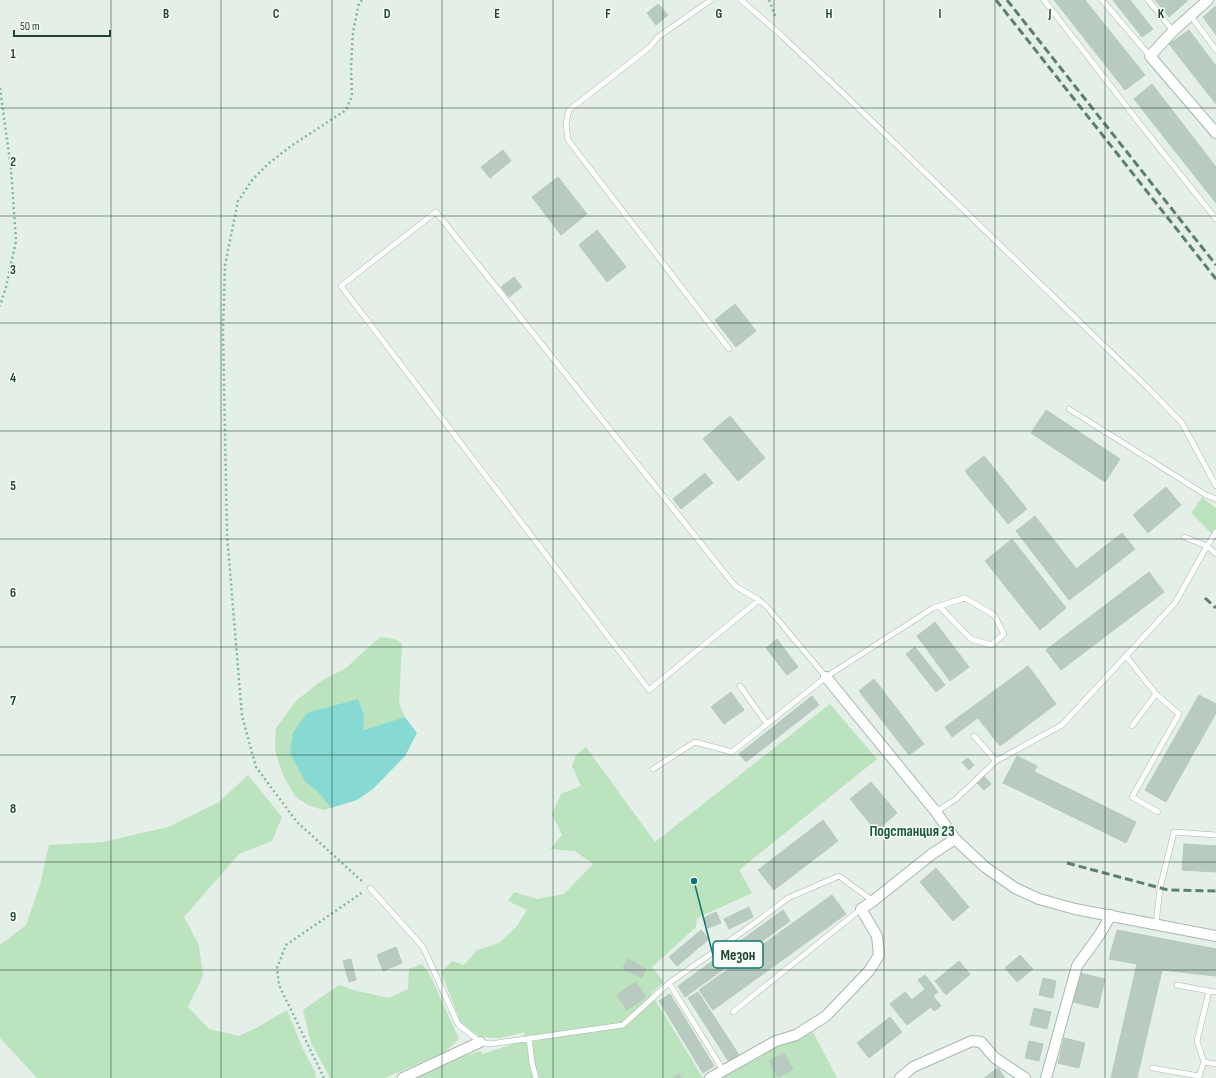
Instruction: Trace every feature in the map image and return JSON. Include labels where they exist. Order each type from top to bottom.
[{"type":"street","points":[[1205,1],[1191,16],[1173,31],[1150,56],[1216,133]]},
{"type":"street","points":[[826,677],[936,812],[955,839],[985,867],[1015,888],[1046,901],[1075,909],[1216,936]]},
{"type":"street","points":[[710,1078],[776,1041],[796,1036],[826,1016],[869,971],[879,955],[877,936],[861,909],[932,854],[955,839]]},
{"type":"street","points":[[1046,1078],[1077,966],[1100,934],[1111,915]]},
{"type":"street","points":[[900,1078],[913,1067],[972,1041],[981,1042],[995,1058],[1025,1078]]},
{"type":"street","points":[[403,1078],[480,1042]]},
{"type":"lane","points":[[711,0],[658,37],[650,47],[570,110],[566,123],[568,140],[729,349]]},
{"type":"lane","points":[[741,0],[850,100],[1147,387],[1182,423],[1216,486]]},
{"type":"lane","points":[[1044,0],[1216,219]]},
{"type":"lane","points":[[1102,0],[1150,56]]},
{"type":"lane","points":[[1148,0],[1173,31]]},
{"type":"lane","points":[[1191,16],[1216,50]]},
{"type":"lane","points":[[759,600],[649,690],[341,286],[436,212],[735,586],[759,600],[768,608],[826,677]]},
{"type":"lane","points":[[1068,409],[1206,495],[1216,499]]},
{"type":"lane","points":[[936,812],[956,799],[996,761],[1062,725],[1175,602],[1216,532]]},
{"type":"lane","points":[[1184,537],[1207,546],[1216,554]]},
{"type":"lane","points":[[653,769],[695,742],[732,752],[826,677],[933,608],[939,606],[964,598],[994,615],[1004,634],[991,645],[971,639],[939,606]]},
{"type":"lane","points":[[1126,656],[1156,694],[1179,714],[1132,797],[1158,812]]},
{"type":"lane","points":[[740,686],[767,724]]},
{"type":"lane","points":[[1132,726],[1156,694]]},
{"type":"lane","points":[[974,736],[996,761]]},
{"type":"lane","points":[[1156,924],[1160,888],[1174,832],[1216,835]]},
{"type":"lane","points":[[370,888],[423,947],[458,1024],[480,1042],[490,1044],[623,1025],[669,984],[788,898],[839,876],[873,901]]},
{"type":"lane","points":[[733,1012],[861,909]]},
{"type":"lane","points":[[669,984],[723,1070]]},
{"type":"lane","points":[[1177,985],[1216,992]]},
{"type":"lane","points":[[1152,1068],[1198,1077],[1204,1062],[1197,1041],[1209,991]]},
{"type":"lane","points":[[529,1038],[536,1078]]},
{"type":"lane","points":[[1204,1062],[1216,1064]]},
{"type":"path","points":[[324,1078],[279,985],[277,968],[286,945],[358,894],[370,888],[297,822],[256,767],[242,716],[227,535],[223,331],[225,265],[238,201],[253,179],[268,164],[291,146],[346,110],[352,96],[352,32],[362,0]]},
{"type":"path","points":[[0,88],[11,169],[16,241],[6,287],[0,306]]},
{"type":"green space","points":[[1202,497],[1216,508],[1216,538],[1191,513]]},
{"type":"green space","points":[[380,637],[395,639],[402,644],[399,704],[405,717],[363,730],[306,783],[316,790],[331,808],[323,810],[308,805],[295,796],[283,775],[275,751],[276,728],[297,700],[321,681],[346,668]]},
{"type":"green space","points":[[830,704],[877,759],[739,870],[752,893],[697,918],[696,927],[652,967],[664,982],[651,993],[703,1078],[415,1078],[447,1061],[481,1051],[483,1054],[522,1041],[525,1032],[501,1038],[491,1038],[477,1035],[461,1023],[441,972],[452,961],[464,965],[477,950],[499,943],[517,926],[527,910],[508,901],[514,892],[537,899],[564,894],[593,864],[575,851],[550,849],[562,835],[552,814],[561,794],[581,786],[572,766],[576,755],[586,747],[655,842]]},
{"type":"green space","points":[[248,775],[282,817],[272,841],[239,854],[184,917],[199,945],[203,976],[188,1007],[209,1029],[239,1036],[287,1010],[302,1047],[315,1072],[316,1078],[37,1078],[0,1038],[0,945],[26,925],[40,885],[49,845],[103,842],[168,827],[219,802]]},
{"type":"green space","points":[[422,964],[430,975],[459,1039],[445,1052],[385,1078],[330,1078],[311,1043],[303,1010],[339,985],[357,991],[389,998],[408,989],[409,969]]},
{"type":"green space","points":[[813,1032],[837,1078],[721,1078],[777,1045]]},
{"type":"water","points":[[358,699],[364,715],[363,730],[405,717],[417,733],[405,756],[373,789],[357,800],[331,808],[316,790],[306,783],[290,753],[293,733],[307,713]]},
{"type":"building","points":[[1054,0],[1085,0],[1145,75],[1125,90]]},
{"type":"building","points":[[1113,0],[1130,0],[1153,29],[1142,37]]},
{"type":"building","points":[[1155,0],[1187,0],[1187,1],[1169,17]]},
{"type":"building","points":[[658,4],[668,15],[656,25],[647,13]]},
{"type":"building","points":[[1216,6],[1216,35],[1203,17]]},
{"type":"building","points":[[1189,30],[1216,66],[1216,104],[1169,44]]},
{"type":"building","points":[[1152,84],[1216,167],[1216,203],[1134,99]]},
{"type":"building","points":[[503,150],[511,161],[490,178],[481,167]]},
{"type":"building","points":[[558,177],[587,214],[561,235],[532,197]]},
{"type":"building","points":[[597,230],[626,267],[607,282],[579,245]]},
{"type":"building","points":[[514,277],[522,287],[509,297],[501,287]]},
{"type":"building","points":[[735,304],[756,331],[736,347],[715,320]]},
{"type":"building","points":[[1046,410],[1120,459],[1105,482],[1031,433]]},
{"type":"building","points":[[730,416],[765,458],[738,481],[703,439]]},
{"type":"building","points":[[984,456],[1027,509],[1008,524],[965,471]]},
{"type":"building","points":[[705,473],[713,483],[681,509],[673,499]]},
{"type":"building","points":[[1166,487],[1181,505],[1148,533],[1133,515]]},
{"type":"building","points":[[1035,516],[1089,585],[1069,600],[1016,531]]},
{"type":"building","points":[[1122,533],[1135,549],[1089,585],[1076,569]]},
{"type":"building","points":[[1012,539],[1066,608],[1040,630],[985,561]]},
{"type":"building","points":[[1149,572],[1164,592],[1061,670],[1046,650]]},
{"type":"building","points":[[935,622],[969,667],[950,681],[917,636]]},
{"type":"building","points":[[777,639],[798,667],[787,675],[766,648]]},
{"type":"building","points":[[915,647],[945,685],[936,692],[906,654]]},
{"type":"building","points":[[1028,666],[1035,675],[952,737],[945,727]]},
{"type":"building","points":[[1035,675],[1056,704],[1000,746],[978,718]]},
{"type":"building","points":[[874,679],[924,744],[909,755],[859,691]]},
{"type":"building","points":[[731,692],[744,710],[724,724],[711,707]]},
{"type":"building","points":[[1199,695],[1216,704],[1216,713],[1166,802],[1145,790]]},
{"type":"building","points":[[812,696],[819,705],[746,762],[739,754]]},
{"type":"building","points":[[1017,756],[1037,766],[1024,793],[1003,783]]},
{"type":"building","points":[[968,758],[974,765],[969,770],[962,762]]},
{"type":"building","points":[[1035,772],[1136,822],[1126,843],[1024,793]]},
{"type":"building","points":[[984,776],[991,784],[984,790],[977,783]]},
{"type":"building","points":[[871,782],[897,813],[876,831],[850,799]]},
{"type":"building","points":[[823,820],[838,841],[774,890],[758,870]]},
{"type":"building","points":[[1184,844],[1216,846],[1216,872],[1182,870]]},
{"type":"building","points":[[936,868],[969,907],[953,921],[920,882]]},
{"type":"building","points":[[832,895],[846,914],[713,1010],[699,990]]},
{"type":"building","points":[[749,907],[753,917],[729,929],[724,919]]},
{"type":"building","points":[[783,910],[790,921],[685,997],[678,986]]},
{"type":"building","points":[[716,912],[721,923],[708,928],[703,918]]},
{"type":"building","points":[[701,930],[709,939],[677,966],[669,957]]},
{"type":"building","points":[[1117,930],[1216,949],[1216,976],[1162,970],[1137,1078],[1111,1078],[1137,964],[1109,959]]},
{"type":"building","points":[[396,947],[402,963],[383,971],[377,955]]},
{"type":"building","points":[[1020,955],[1033,969],[1017,982],[1005,968]]},
{"type":"building","points":[[351,959],[356,980],[349,982],[343,961]]},
{"type":"building","points":[[628,959],[646,969],[641,978],[623,968]]},
{"type":"building","points":[[959,961],[970,974],[946,995],[935,981]]},
{"type":"building","points":[[1080,973],[1105,979],[1098,1008],[1073,1002]]},
{"type":"building","points":[[925,975],[938,992],[933,996],[941,1006],[934,1011],[931,1007],[907,1025],[890,1004],[905,992],[912,1000],[925,989],[918,980]]},
{"type":"building","points":[[1043,978],[1056,981],[1053,998],[1039,995]]},
{"type":"building","points":[[636,982],[646,997],[627,1010],[617,995]]},
{"type":"building","points":[[698,992],[739,1055],[729,1062],[688,998]]},
{"type":"building","points":[[670,994],[714,1066],[703,1073],[659,1001]]},
{"type":"building","points":[[1034,1008],[1051,1012],[1047,1029],[1030,1025]]},
{"type":"building","points":[[890,1017],[902,1032],[869,1058],[857,1043]]},
{"type":"building","points":[[1064,1038],[1085,1043],[1079,1068],[1058,1063]]},
{"type":"building","points":[[1029,1041],[1043,1044],[1039,1061],[1025,1058]]},
{"type":"building","points":[[784,1053],[793,1069],[778,1077],[769,1061]]},
{"type":"building","points":[[998,1068],[1005,1078],[984,1078]]},
{"type":"building","points":[[679,1074],[682,1078],[673,1078]]},
{"type":"railway","points":[[996,0],[1216,279]]},
{"type":"railway","points":[[1007,0],[1216,265]]},
{"type":"railway","points":[[1205,598],[1216,608]]},
{"type":"railway","points":[[1067,863],[1168,890],[1216,891]]},
{"type":"place","name":"Мезон","points":[[694,881]]},
{"type":"district","name":"Подстанция 23","points":[[912,831]]}]
